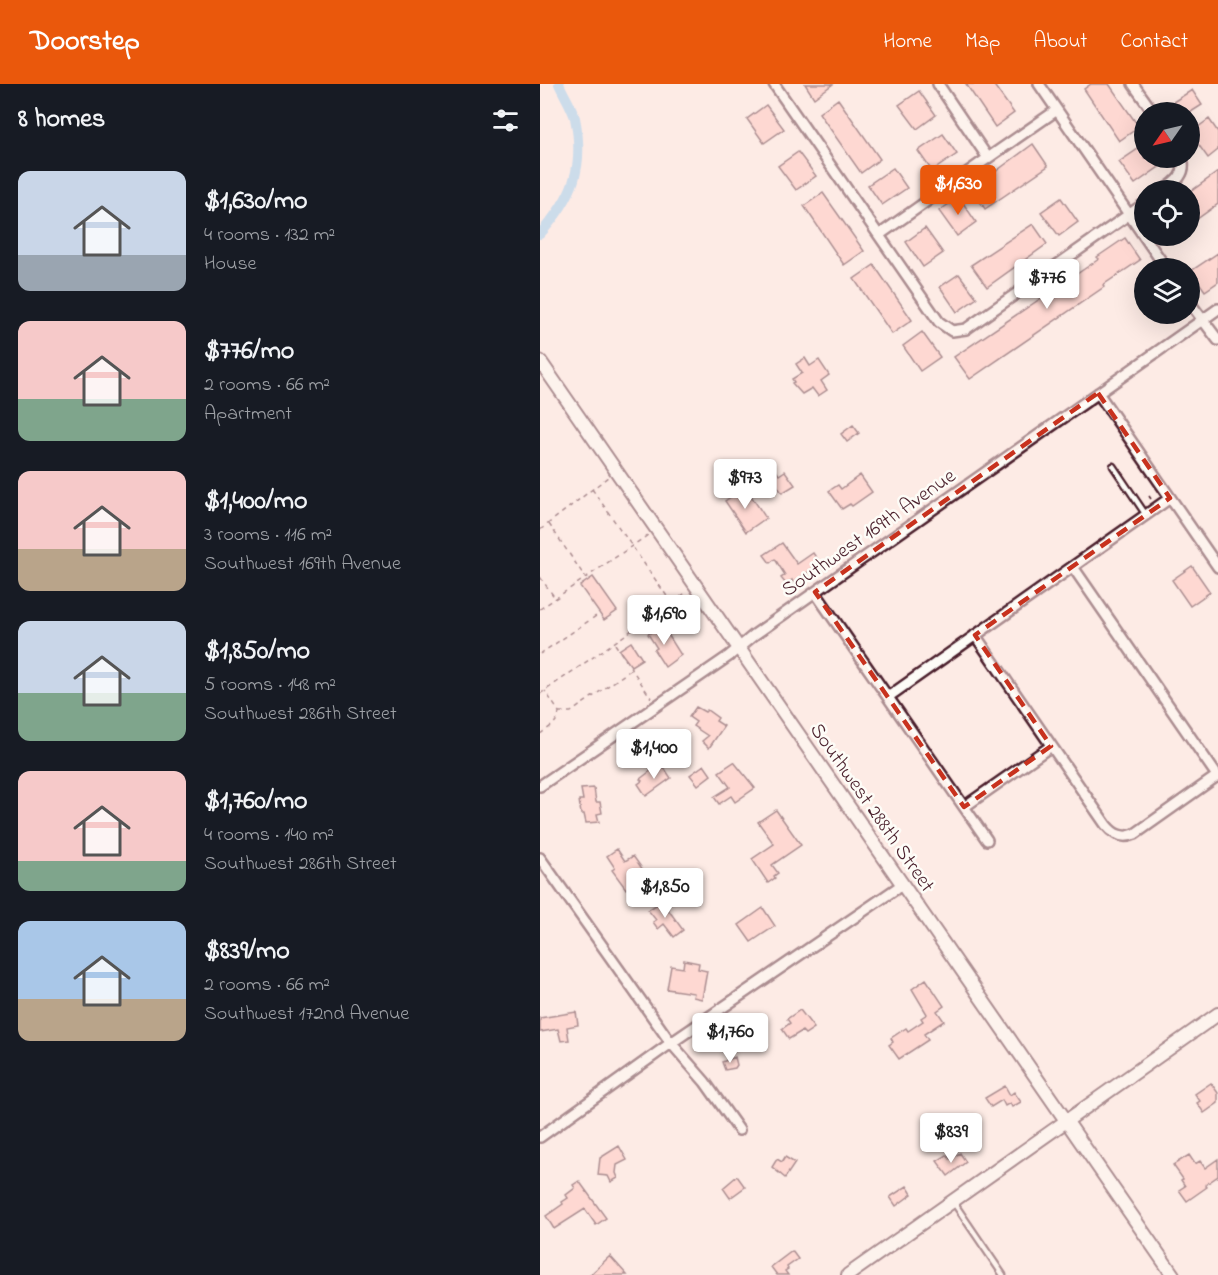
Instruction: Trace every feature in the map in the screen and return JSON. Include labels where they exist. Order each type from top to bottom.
[{"type":"street","points":[[774,84],[945,328],[958,331],[966,329],[1134,211]]},
{"type":"street","points":[[938,84],[988,158]]},
{"type":"street","points":[[1039,84],[1159,258]]},
{"type":"street","points":[[1133,84],[1146,102]]},
{"type":"street","points":[[879,235],[1057,110]]},
{"type":"street","name":"Southwest 169th Avenue","points":[[540,786],[1218,309]]},
{"type":"street","points":[[1200,316],[1218,340]]},
{"type":"street","name":"Southwest 288th Street","points":[[540,361],[1173,1275]]},
{"type":"street","points":[[1098,393],[1218,567]]},
{"type":"street","points":[[888,697],[1170,498]]},
{"type":"street","points":[[975,635],[1108,828],[1120,836],[1130,836],[1137,832],[1217,777],[1073,567]]},
{"type":"street","points":[[815,592],[987,840]]},
{"type":"street","points":[[964,807],[1051,746]]},
{"type":"street","points":[[540,858],[671,1043],[705,1082],[739,1130]]},
{"type":"street","points":[[540,1137],[671,1043],[903,884]]},
{"type":"street","points":[[848,1275],[1218,1014]]},
{"type":"lane","points":[[1113,466],[1146,515]]},
{"type":"lane","points":[[952,1201],[1003,1275]]},
{"type":"path","points":[[540,530],[616,471]]},
{"type":"path","points":[[592,489],[672,603]]},
{"type":"path","points":[[548,524],[585,578]]},
{"type":"path","points":[[540,609],[657,529]]},
{"type":"path","points":[[540,577],[556,598]]},
{"type":"path","points":[[540,694],[696,586]]},
{"type":"path","points":[[540,654],[596,616]]},
{"type":"path","points":[[615,644],[656,705]]},
{"type":"path","points":[[559,712],[571,712],[632,669]]},
{"type":"path","points":[[540,734],[557,722],[559,712],[545,691]]},
{"type":"highlighted area","points":[[1098,393],[1170,498],[975,635],[1051,746],[964,807],[815,592]]},
{"type":"building","points":[[805,84],[833,84],[814,98]]},
{"type":"building","points":[[966,84],[993,84],[1014,113],[995,127]]},
{"type":"building","points":[[1091,84],[1109,84],[1134,120],[1134,130],[1119,141],[1084,89]]},
{"type":"building","points":[[1192,90],[1200,102],[1173,102]]},
{"type":"building","points":[[919,91],[936,115],[917,129],[899,105]]},
{"type":"building","points":[[838,99],[880,159],[861,173],[819,113]]},
{"type":"building","points":[[766,105],[784,129],[764,143],[747,119]]},
{"type":"building","points":[[1209,119],[1218,132],[1218,150],[1208,158],[1200,147],[1200,126]]},
{"type":"building","points":[[943,134],[957,154],[932,171],[918,151]]},
{"type":"building","points":[[1033,144],[1048,166],[985,209],[972,189]]},
{"type":"building","points":[[798,152],[816,176],[796,190],[778,166]]},
{"type":"building","points":[[1134,152],[1134,168],[1158,168],[1141,180],[1134,180],[1134,183],[1119,162]]},
{"type":"building","points":[[893,168],[907,188],[882,205],[868,185]]},
{"type":"building","points":[[1218,172],[1218,204],[1200,217],[1200,185]]},
{"type":"building","points":[[823,193],[864,251],[844,265],[804,206]]},
{"type":"building","points":[[959,197],[976,222],[957,236],[939,211]]},
{"type":"building","points":[[1061,198],[1078,222],[1059,236],[1041,212]]},
{"type":"building","points":[[1033,224],[1047,244],[987,287],[971,265]]},
{"type":"building","points":[[925,228],[943,253],[923,267],[906,242]]},
{"type":"building","points":[[1125,238],[1139,258],[1134,258],[1134,264],[1103,285],[1104,287],[970,379],[954,357],[1099,259],[1097,257]]},
{"type":"building","points":[[1218,253],[1218,282],[1205,291],[1200,284],[1200,265]]},
{"type":"building","points":[[874,265],[912,320],[892,334],[854,279]]},
{"type":"building","points":[[959,274],[977,298],[957,312],[940,287]]},
{"type":"building","points":[[922,332],[940,357],[920,371],[903,346]]},
{"type":"building","points":[[805,358],[810,366],[819,360],[829,375],[821,381],[827,390],[818,396],[812,388],[802,394],[792,383],[794,382],[792,379],[802,373],[796,364]]},
{"type":"building","points":[[853,425],[859,433],[847,442],[841,434]]},
{"type":"building","points":[[768,459],[779,475],[785,471],[795,485],[782,493],[762,463]]},
{"type":"building","points":[[860,475],[872,492],[852,506],[850,504],[842,509],[829,491],[838,485],[841,489]]},
{"type":"building","points":[[745,487],[766,518],[746,532],[725,501]]},
{"type":"building","points":[[782,543],[797,564],[813,553],[820,563],[793,583],[792,580],[786,584],[781,578],[785,575],[775,559],[770,563],[764,555]]},
{"type":"building","points":[[1192,566],[1210,592],[1190,606],[1172,580]]},
{"type":"building","points":[[593,577],[617,611],[604,620],[580,586]]},
{"type":"building","points":[[662,625],[681,655],[665,667],[654,650],[657,648],[648,634]]},
{"type":"building","points":[[631,642],[642,659],[631,666],[619,650]]},
{"type":"building","points":[[696,707],[705,712],[707,710],[718,718],[716,721],[724,726],[709,748],[702,741],[708,736],[693,726],[696,722],[689,717]]},
{"type":"building","points":[[734,762],[755,788],[735,802],[731,796],[719,804],[714,797],[730,787],[719,772]]},
{"type":"building","points":[[661,763],[671,778],[646,796],[638,784],[642,781],[640,779]]},
{"type":"building","points":[[704,765],[711,775],[698,785],[690,775]]},
{"type":"building","points":[[594,788],[596,802],[600,802],[602,813],[597,814],[599,822],[586,823],[584,814],[581,814],[579,800],[583,800],[581,789]]},
{"type":"building","points":[[776,810],[801,845],[772,865],[778,873],[768,883],[752,859],[774,844],[758,822]]},
{"type":"building","points":[[617,849],[625,861],[633,856],[646,874],[626,889],[612,870],[615,868],[607,856]]},
{"type":"building","points":[[662,901],[683,930],[674,937],[664,924],[658,929],[653,922],[656,920],[648,910]]},
{"type":"building","points":[[763,908],[775,926],[751,942],[739,925]]},
{"type":"building","points":[[684,960],[699,963],[698,969],[707,971],[702,999],[693,997],[694,993],[667,989],[671,966],[683,968]]},
{"type":"building","points":[[926,979],[944,1006],[937,1011],[944,1021],[924,1034],[928,1040],[899,1059],[889,1045],[893,1042],[891,1038],[923,1021],[921,1018],[927,1014],[912,989]]},
{"type":"building","points":[[800,1010],[814,1028],[805,1034],[802,1031],[789,1039],[782,1029],[790,1023],[787,1019]]},
{"type":"building","points":[[576,1012],[578,1025],[567,1027],[569,1040],[561,1041],[558,1029],[540,1032],[540,1018]]},
{"type":"building","points":[[735,1057],[737,1065],[735,1068],[725,1070],[722,1062]]},
{"type":"building","points":[[1211,1083],[1218,1093],[1218,1103],[1204,1113],[1197,1103],[1200,1101],[1195,1094]]},
{"type":"building","points":[[1005,1086],[1010,1095],[1014,1092],[1021,1102],[1012,1107],[1010,1103],[1005,1106],[1002,1100],[991,1107],[985,1098]]},
{"type":"building","points":[[619,1146],[627,1160],[617,1165],[618,1178],[611,1182],[608,1176],[598,1175],[600,1158]]},
{"type":"building","points":[[960,1153],[966,1162],[948,1176],[937,1161],[947,1155],[950,1159]]},
{"type":"building","points":[[1189,1155],[1195,1164],[1200,1161],[1205,1168],[1218,1159],[1218,1176],[1187,1201],[1179,1190],[1185,1186],[1181,1180],[1183,1179],[1173,1165]]},
{"type":"building","points":[[785,1157],[795,1163],[785,1178],[772,1167],[777,1159],[782,1162]]},
{"type":"building","points":[[737,1176],[745,1187],[730,1198],[723,1188]]},
{"type":"building","points":[[579,1181],[606,1218],[596,1225],[585,1209],[554,1229],[546,1216],[563,1204],[562,1202],[568,1198],[566,1195],[575,1188],[573,1185]]},
{"type":"building","points":[[907,1186],[912,1194],[896,1206],[890,1197]]},
{"type":"building","points":[[792,1251],[798,1259],[787,1267],[785,1271],[788,1275],[777,1275],[771,1267]]},
{"type":"building","points":[[610,1256],[627,1275],[590,1275]]},
{"type":"waterway","points":[[540,234],[561,207],[574,181],[577,167],[578,136],[575,118],[559,84]]}]
